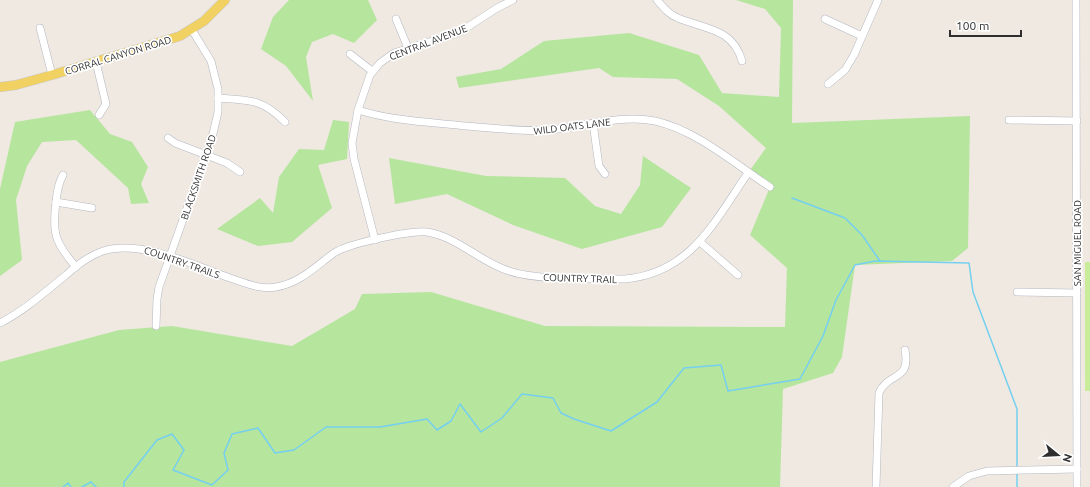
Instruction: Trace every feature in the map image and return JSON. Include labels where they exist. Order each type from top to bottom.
[{"type":"main road","name":"CORRAL CANYON ROAD","points":[[0,87],[16,85],[164,42],[192,30],[204,21],[225,0]]},
{"type":"street","name":"CENTRAL AVENUE","points":[[375,240],[352,148],[352,134],[358,110],[366,84],[372,71],[389,56],[408,48],[460,32],[510,0]]},
{"type":"street","points":[[657,0],[666,10],[677,18],[707,27],[722,34],[739,50],[742,61]]},
{"type":"street","points":[[828,84],[845,70],[878,0]]},
{"type":"street","name":"SAN MIGUEL ROAD","points":[[1076,0],[1077,487]]},
{"type":"street","points":[[396,18],[408,48]]},
{"type":"street","points":[[825,19],[862,36]]},
{"type":"street","points":[[40,28],[52,75]]},
{"type":"street","name":"BLACKSMITH ROAD","points":[[156,326],[157,299],[216,124],[218,98],[216,75],[211,61],[192,30]]},
{"type":"street","points":[[350,54],[372,71]]},
{"type":"street","points":[[96,62],[106,104],[99,115]]},
{"type":"street","points":[[218,98],[243,99],[258,103],[272,109],[285,122]]},
{"type":"street","name":"WILD OATS LANE","points":[[358,110],[385,118],[527,131],[551,130],[631,119],[663,123],[695,137],[770,187]]},
{"type":"street","points":[[1009,120],[1077,121]]},
{"type":"street","points":[[593,124],[599,166],[605,174]]},
{"type":"street","points":[[168,138],[175,143],[227,163],[240,172]]},
{"type":"street","name":"COUNTRY TRAIL","points":[[375,240],[399,234],[427,232],[457,242],[510,271],[546,276],[625,279],[648,275],[667,267],[681,258],[700,242],[748,173]]},
{"type":"street","points":[[63,175],[58,184],[53,226],[55,238],[62,251],[76,267]]},
{"type":"street","points":[[56,202],[92,208]]},
{"type":"street","name":"COUNTRY TRAILS","points":[[0,323],[17,314],[76,267],[95,254],[116,248],[146,249],[249,285],[273,287],[288,284],[314,271],[336,252],[375,240]]},
{"type":"street","points":[[700,242],[738,275]]},
{"type":"street","points":[[1017,292],[1077,293]]},
{"type":"street","points":[[876,487],[879,393],[882,386],[905,370],[907,363],[905,350]]},
{"type":"street","points":[[953,487],[975,473],[1077,469]]},
{"type":"green space","points":[[289,0],[368,0],[377,20],[354,43],[333,34],[312,42],[306,57],[313,101],[286,66],[261,49],[273,17]]},
{"type":"green space","points":[[736,0],[793,0],[792,123],[970,116],[968,248],[952,261],[855,265],[842,357],[833,373],[783,389],[780,487],[0,487],[0,362],[119,330],[172,326],[292,346],[355,309],[362,294],[431,292],[545,326],[785,327],[787,268],[750,235],[770,187],[748,173],[766,148],[719,106],[677,79],[613,77],[599,68],[459,88],[456,77],[501,69],[544,41],[629,33],[699,55],[722,93],[779,97],[781,28],[765,9]]},
{"type":"green space","points":[[90,110],[110,134],[132,142],[148,167],[141,184],[149,203],[131,204],[128,188],[76,140],[42,142],[27,166],[16,200],[22,260],[0,276],[0,189],[15,122]]},
{"type":"green space","points":[[333,120],[349,122],[347,159],[318,165],[332,208],[292,242],[258,246],[217,229],[260,198],[273,213],[279,177],[299,149],[324,150]]},
{"type":"green space","points":[[643,156],[691,188],[662,227],[582,249],[513,225],[447,194],[395,204],[389,158],[486,176],[565,178],[595,206],[621,214],[640,185]]},
{"type":"green space","points":[[1085,262],[1090,262],[1090,391],[1085,391]]},
{"type":"waterway","points":[[792,198],[845,218],[862,235],[880,261]]},
{"type":"waterway","points":[[124,487],[124,482],[157,440],[172,434],[184,450],[173,470],[212,485],[228,470],[224,453],[232,434],[258,428],[275,453],[294,450],[326,427],[380,427],[427,419],[437,430],[451,421],[460,404],[481,432],[502,418],[522,394],[553,398],[561,413],[574,419],[611,431],[657,402],[684,368],[721,365],[728,391],[800,379],[823,336],[836,300],[855,265],[875,261],[969,263],[973,292],[1017,409],[1017,468]]},
{"type":"waterway","points":[[1017,473],[1017,487]]},
{"type":"waterway","points":[[82,487],[91,482],[96,487]]},
{"type":"waterway","points":[[63,487],[68,483],[71,487]]}]
